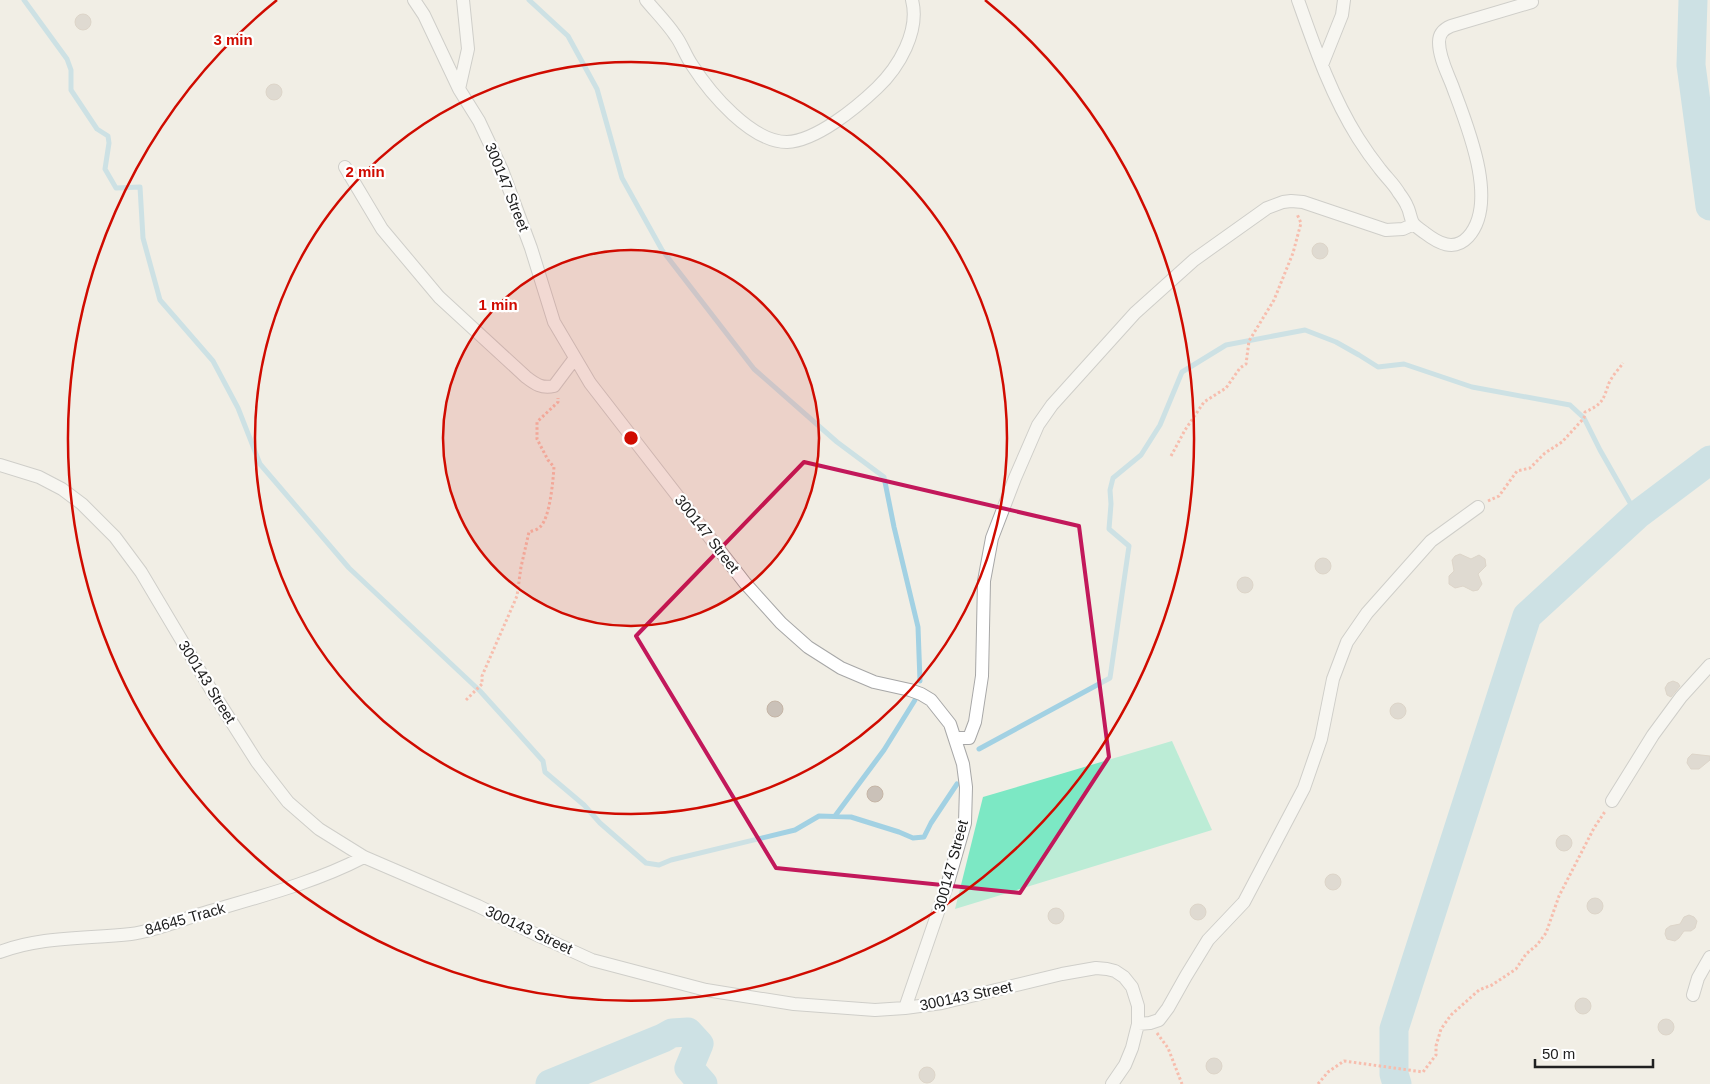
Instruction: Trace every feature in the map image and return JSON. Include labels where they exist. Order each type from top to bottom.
[{"type":"street","name":"300147 Street","points":[[414,0],[424,15],[459,88],[479,120],[502,170],[531,248],[554,322],[590,382],[745,583],[781,623],[808,647],[841,668],[874,682],[910,690],[931,700],[950,724],[963,764],[966,786],[965,823],[947,886],[905,1008]]},
{"type":"street","points":[[459,88],[468,49],[463,0]]},
{"type":"street","points":[[646,0],[676,35],[692,65],[716,97],[738,119],[759,134],[787,142],[816,134],[862,103],[885,80],[897,63],[909,40],[913,19],[912,0]]},
{"type":"street","points":[[1298,0],[1330,88],[1358,138],[1398,191],[1407,206],[1414,224],[1437,242],[1444,245],[1455,245],[1466,239],[1477,221],[1480,206],[1481,176],[1459,104],[1442,59],[1438,43],[1441,33],[1451,26],[1532,2]]},
{"type":"street","points":[[1322,65],[1342,15],[1344,0]]},
{"type":"street","points":[[346,167],[382,229],[439,298],[526,377],[543,387],[554,386],[575,358]]},
{"type":"street","points":[[955,738],[969,738],[975,722],[982,676],[984,580],[992,538],[1015,478],[1038,425],[1052,405],[1135,312],[1194,260],[1267,208],[1291,201],[1303,202],[1386,230],[1402,229],[1414,224]]},
{"type":"street","name":"300143 Street","points":[[0,465],[39,477],[62,490],[82,504],[114,537],[140,572],[257,762],[288,802],[318,829],[364,857],[478,906],[592,960],[706,990],[794,1004],[875,1010],[905,1008],[942,1003],[1062,974],[1096,968],[1115,971],[1124,977],[1132,987],[1144,1023],[1125,1065],[1112,1084]]},
{"type":"street","points":[[1144,1023],[1159,1020],[1208,940],[1244,902],[1304,788],[1321,740],[1333,679],[1347,642],[1366,612],[1431,541],[1476,509]]},
{"type":"street","points":[[1612,801],[1653,735],[1682,696],[1710,665]]},
{"type":"street","name":"84645 Track","points":[[0,952],[18,944],[140,932],[266,895],[343,868],[364,857]]},
{"type":"street","points":[[1693,995],[1698,978],[1710,957]]},
{"type":"path","points":[[1171,456],[1184,430],[1204,402],[1226,388],[1240,368],[1246,364],[1249,341],[1274,300],[1293,253],[1301,222],[1291,201]]},
{"type":"path","points":[[1476,509],[1481,502],[1499,496],[1517,471],[1530,468],[1545,453],[1562,442],[1578,426],[1586,412],[1598,406],[1605,397],[1610,381],[1623,363]]},
{"type":"path","points":[[466,700],[482,684],[482,676],[517,596],[529,532],[539,528],[544,521],[553,488],[554,467],[537,439],[537,422],[558,402],[557,388],[554,386]]},
{"type":"path","points":[[1318,1084],[1328,1072],[1344,1061],[1423,1072],[1436,1055],[1436,1046],[1441,1029],[1450,1015],[1479,990],[1516,970],[1526,954],[1546,932],[1559,896],[1594,828],[1612,801]]},
{"type":"path","points":[[1144,1023],[1168,1048],[1182,1084]]},
{"type":"highlighted area","points":[[804,462],[1079,526],[1109,757],[1020,893],[776,868],[636,636]]},
{"type":"green space","points":[[1172,741],[1212,830],[955,909],[983,797]]},
{"type":"building","points":[[83,14],[89,16],[91,22],[89,28],[83,30],[77,28],[75,22],[77,16]]},
{"type":"building","points":[[274,84],[280,86],[282,92],[280,98],[274,100],[268,98],[266,92],[268,86]]},
{"type":"building","points":[[1320,243],[1326,245],[1328,251],[1326,257],[1320,259],[1314,257],[1312,251],[1314,245]]},
{"type":"building","points":[[1460,554],[1471,559],[1479,555],[1485,559],[1486,566],[1478,574],[1482,584],[1478,590],[1473,591],[1463,586],[1455,588],[1449,584],[1449,576],[1454,571],[1452,560]]},
{"type":"building","points":[[1323,558],[1329,560],[1331,566],[1329,572],[1323,574],[1317,572],[1315,566],[1317,560]]},
{"type":"building","points":[[1245,577],[1251,579],[1253,585],[1251,591],[1245,593],[1239,591],[1237,585],[1239,579]]},
{"type":"building","points":[[1673,681],[1680,686],[1671,697],[1667,695],[1665,688],[1668,683]]},
{"type":"building","points":[[775,701],[781,703],[783,709],[781,715],[775,717],[769,715],[767,709],[769,703]]},
{"type":"building","points":[[1398,703],[1404,705],[1406,711],[1404,717],[1398,719],[1392,717],[1390,711],[1392,705]]},
{"type":"building","points":[[1692,754],[1710,756],[1710,760],[1699,769],[1691,769],[1687,763],[1688,758]]},
{"type":"building","points":[[875,786],[881,788],[883,794],[881,800],[875,802],[869,800],[867,794],[869,788]]},
{"type":"building","points":[[1564,835],[1570,837],[1572,843],[1570,849],[1564,851],[1558,849],[1556,843],[1558,837]]},
{"type":"building","points":[[1333,874],[1339,876],[1341,882],[1339,888],[1333,890],[1327,888],[1325,882],[1327,876]]},
{"type":"building","points":[[1595,898],[1601,900],[1603,906],[1601,912],[1595,914],[1589,912],[1587,906],[1589,900]]},
{"type":"building","points":[[1198,904],[1204,906],[1206,912],[1204,918],[1198,920],[1192,918],[1190,912],[1192,906]]},
{"type":"building","points":[[1056,908],[1062,910],[1064,916],[1062,922],[1056,924],[1050,922],[1048,916],[1050,910]]},
{"type":"building","points":[[1689,915],[1697,921],[1695,928],[1691,931],[1684,931],[1675,941],[1667,939],[1666,929],[1680,924],[1684,917]]},
{"type":"building","points":[[1583,998],[1589,1000],[1591,1006],[1589,1012],[1583,1014],[1577,1012],[1575,1006],[1577,1000]]},
{"type":"building","points":[[1666,1019],[1672,1021],[1674,1027],[1672,1033],[1666,1035],[1660,1033],[1658,1027],[1660,1021]]},
{"type":"building","points":[[1214,1058],[1220,1060],[1222,1066],[1220,1072],[1214,1074],[1208,1072],[1206,1066],[1208,1060]]},
{"type":"building","points":[[927,1067],[933,1069],[935,1075],[933,1081],[927,1083],[921,1081],[919,1075],[921,1069]]},
{"type":"waterway","points":[[24,0],[67,59],[71,70],[71,90],[97,129],[108,136],[109,143],[105,169],[116,188],[140,187],[143,238],[160,300],[213,361],[238,408],[260,464],[349,568],[480,691],[543,761],[545,772],[584,805],[600,823],[646,863],[659,865],[671,860],[795,830],[819,816],[851,817],[913,838],[924,837],[957,784]]},
{"type":"waterway","points":[[529,0],[568,36],[597,89],[622,178],[662,250],[754,369],[837,442],[884,477],[918,627],[920,681]]},
{"type":"waterway","points":[[1693,0],[1691,65],[1710,206]]},
{"type":"waterway","points":[[979,749],[1110,678],[1129,546],[1109,529],[1110,490],[1113,478],[1141,455],[1160,425],[1182,372],[1226,345],[1305,330],[1336,342],[1378,367],[1404,364],[1472,387],[1570,405],[1584,418],[1637,515]]},
{"type":"waterway","points":[[1397,1084],[1394,1074],[1394,1029],[1527,616],[1637,515],[1710,460]]},
{"type":"waterway","points":[[835,816],[884,750],[915,700]]},
{"type":"waterway","points":[[550,1084],[672,1033],[688,1032],[699,1044],[689,1068],[703,1084]]}]
